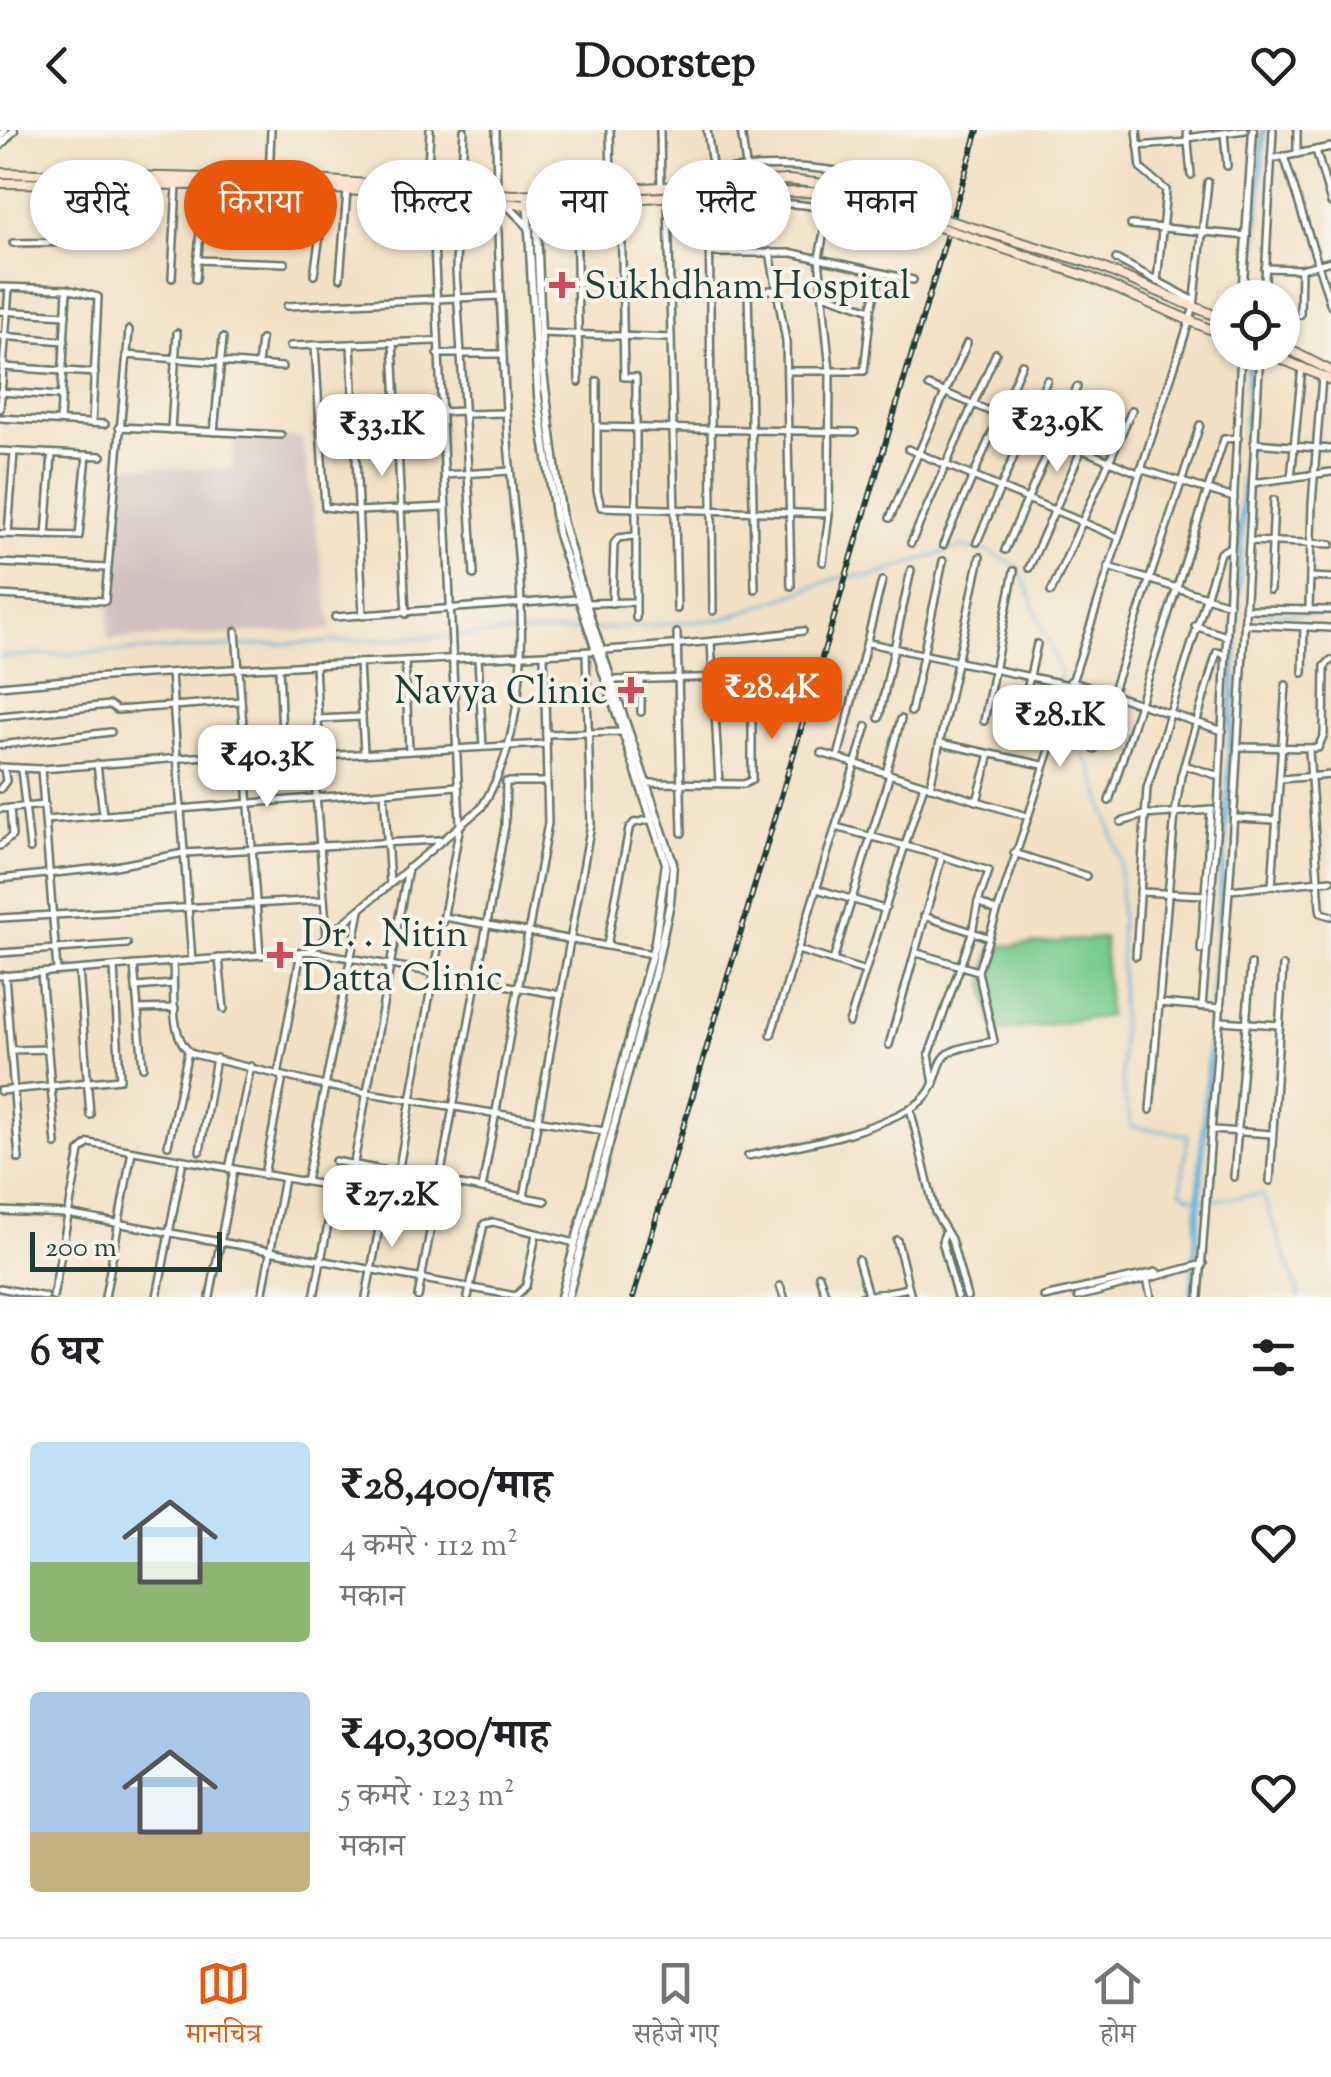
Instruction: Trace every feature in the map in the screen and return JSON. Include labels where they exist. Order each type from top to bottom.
[{"type":"main road","points":[[0,173],[184,177]]},
{"type":"main road","points":[[0,182],[30,182]]},
{"type":"main road","points":[[791,182],[813,182],[1093,264],[1210,313]]},
{"type":"main road","points":[[164,185],[184,185]]},
{"type":"main road","points":[[337,186],[357,189]]},
{"type":"main road","points":[[642,188],[660,187]]},
{"type":"main road","points":[[791,193],[815,192],[915,220],[1090,277],[1210,329]]},
{"type":"main road","points":[[1300,358],[1328,376]]},
{"type":"main road","points":[[1302,368],[1328,376]]},
{"type":"street","points":[[0,146],[14,130]]},
{"type":"street","points":[[269,160],[271,130]]},
{"type":"street","points":[[428,160],[430,130]]},
{"type":"street","points":[[462,160],[464,130]]},
{"type":"street","points":[[496,130],[496,160]]},
{"type":"street","points":[[610,130],[610,160]]},
{"type":"street","points":[[660,130],[662,192]]},
{"type":"street","points":[[707,130],[711,160]]},
{"type":"street","points":[[741,130],[745,160]]},
{"type":"street","points":[[1137,130],[1144,174],[1166,190],[1157,282]]},
{"type":"street","points":[[1138,146],[1246,130]]},
{"type":"street","points":[[1243,280],[1253,130]]},
{"type":"street","points":[[1265,280],[1273,130]]},
{"type":"street","points":[[1296,154],[1297,130]]},
{"type":"street","points":[[1223,132],[1227,166]]},
{"type":"street","points":[[1187,137],[1190,176]]},
{"type":"street","points":[[1271,159],[1331,147]]},
{"type":"street","points":[[1316,150],[1331,204]]},
{"type":"street","points":[[1284,156],[1331,306]]},
{"type":"street","points":[[748,1156],[835,1138],[910,1108],[935,1087],[940,1066],[950,1052],[994,1040],[978,971],[1068,683],[1189,320],[1208,182]]},
{"type":"street","points":[[172,278],[177,185]]},
{"type":"street","points":[[340,278],[347,188]]},
{"type":"street","points":[[791,206],[828,211],[819,258],[830,371],[829,514],[823,562]]},
{"type":"street","points":[[1131,225],[1247,236]]},
{"type":"street","points":[[14,243],[30,243]]},
{"type":"street","points":[[196,279],[198,250]]},
{"type":"street","points":[[314,275],[318,250]]},
{"type":"street","points":[[398,1173],[460,825],[433,250]]},
{"type":"street","points":[[457,250],[474,575]]},
{"type":"street","points":[[418,1297],[505,826],[503,781],[512,746],[520,603],[506,412],[500,250]]},
{"type":"street","points":[[533,250],[542,426],[558,534],[653,819],[666,877],[652,954],[564,1297]]},
{"type":"street","points":[[534,250],[556,487],[588,621]]},
{"type":"street","points":[[577,250],[578,382]]},
{"type":"street","points":[[620,250],[624,377],[636,377],[636,618]]},
{"type":"street","points":[[667,250],[677,609]]},
{"type":"street","points":[[770,252],[787,371],[791,586]]},
{"type":"street","points":[[713,611],[709,253],[770,252],[819,258],[913,280]]},
{"type":"street","points":[[1116,259],[1193,304]]},
{"type":"street","points":[[197,260],[285,263]]},
{"type":"street","points":[[1265,268],[1301,270],[1331,261]]},
{"type":"street","points":[[1300,315],[1301,270]]},
{"type":"street","points":[[787,371],[864,371],[871,310],[882,273]]},
{"type":"street","points":[[538,283],[622,282]]},
{"type":"street","points":[[0,287],[67,289],[98,297],[92,423]]},
{"type":"street","points":[[0,409],[4,312],[9,288]]},
{"type":"street","points":[[60,421],[67,289]]},
{"type":"street","points":[[710,292],[777,290]]},
{"type":"street","points":[[748,291],[754,589]]},
{"type":"street","points":[[823,294],[871,310]]},
{"type":"street","points":[[287,306],[433,296],[500,296]]},
{"type":"street","points":[[4,312],[66,315]]},
{"type":"street","points":[[0,595],[105,600],[129,330]]},
{"type":"street","points":[[172,430],[177,333]]},
{"type":"street","points":[[540,333],[671,338]]},
{"type":"street","points":[[3,336],[65,340]]},
{"type":"street","points":[[214,432],[223,338]]},
{"type":"street","points":[[258,365],[261,340]]},
{"type":"street","points":[[290,346],[436,341]]},
{"type":"street","points":[[393,342],[406,614]]},
{"type":"street","points":[[890,518],[967,343]]},
{"type":"street","points":[[350,344],[363,616]]},
{"type":"street","points":[[315,346],[325,508],[358,511],[445,506]]},
{"type":"street","points":[[911,544],[996,353]]},
{"type":"street","points":[[436,354],[503,354]]},
{"type":"street","points":[[126,355],[282,366]]},
{"type":"street","points":[[943,546],[1022,364]]},
{"type":"street","points":[[2,366],[95,373]]},
{"type":"street","points":[[1291,478],[1302,368]]},
{"type":"street","points":[[1202,950],[1220,776],[1240,370]]},
{"type":"street","points":[[1198,1297],[1209,1192],[1260,370]]},
{"type":"street","points":[[1309,608],[1316,448],[1328,376]]},
{"type":"street","points":[[977,542],[1047,380]]},
{"type":"street","points":[[597,382],[601,507],[752,508],[829,514]]},
{"type":"street","points":[[928,386],[1109,461],[1234,498]]},
{"type":"street","points":[[1006,550],[1077,387]]},
{"type":"street","points":[[1,392],[62,396]]},
{"type":"street","points":[[1029,568],[1104,399]]},
{"type":"street","points":[[1051,592],[1132,410]]},
{"type":"street","points":[[318,422],[506,412]]},
{"type":"street","points":[[0,418],[105,424]]},
{"type":"street","points":[[1094,749],[1200,426]]},
{"type":"street","points":[[119,427],[281,436]]},
{"type":"street","points":[[597,427],[855,432]]},
{"type":"street","points":[[1109,800],[1224,440],[1238,438]]},
{"type":"street","points":[[355,441],[398,440]]},
{"type":"street","points":[[1254,443],[1331,448]]},
{"type":"street","points":[[908,449],[1118,537]]},
{"type":"street","points":[[0,452],[102,456]]},
{"type":"street","points":[[8,534],[14,452]]},
{"type":"street","points":[[46,536],[52,454]]},
{"type":"street","points":[[0,534],[74,538],[82,532],[87,455]]},
{"type":"street","points":[[444,475],[510,470]]},
{"type":"street","points":[[1252,483],[1331,472]]},
{"type":"street","points":[[1270,590],[1274,500]]},
{"type":"street","points":[[612,602],[614,544],[618,538],[636,536]]},
{"type":"street","points":[[1250,541],[1331,544]]},
{"type":"street","points":[[1136,956],[1144,815],[1168,713],[1195,626],[1220,553],[1232,546]]},
{"type":"street","points":[[848,1023],[940,743],[980,557]]},
{"type":"street","points":[[911,712],[942,561]]},
{"type":"street","points":[[0,563],[107,568]]},
{"type":"street","points":[[1108,567],[1229,604]]},
{"type":"street","points":[[879,718],[911,570]]},
{"type":"street","points":[[984,721],[1014,572]]},
{"type":"street","points":[[1310,577],[1331,578]]},
{"type":"street","points":[[838,758],[882,581]]},
{"type":"street","points":[[335,617],[577,599]]},
{"type":"street","points":[[586,603],[636,602]]},
{"type":"street","points":[[1228,616],[1309,608],[1331,610]]},
{"type":"street","points":[[1244,615],[1304,627],[1331,628]]},
{"type":"street","points":[[1195,626],[1227,637]]},
{"type":"street","points":[[1303,673],[1304,627]]},
{"type":"street","points":[[0,686],[239,668],[599,653],[803,630]]},
{"type":"street","points":[[236,631],[260,955]]},
{"type":"street","points":[[678,633],[684,782],[682,833]]},
{"type":"street","points":[[711,642],[719,782]]},
{"type":"street","points":[[869,643],[1068,683],[1222,732]]},
{"type":"street","points":[[1022,713],[1037,644]]},
{"type":"street","points":[[1150,1110],[1175,813],[1195,722],[1217,652],[1226,654]]},
{"type":"street","points":[[524,1197],[592,824],[586,653]]},
{"type":"street","points":[[564,1297],[672,890],[671,849],[599,653]]},
{"type":"street","points":[[482,1189],[548,823],[544,655]]},
{"type":"street","points":[[478,658],[483,747]]},
{"type":"street","points":[[1238,747],[1309,751],[1323,744],[1328,713],[1326,666],[1331,660]]},
{"type":"street","points":[[405,661],[409,750]]},
{"type":"street","points":[[360,663],[364,753]]},
{"type":"street","points":[[315,665],[316,797],[327,936]]},
{"type":"street","points":[[279,666],[283,758]]},
{"type":"street","points":[[170,673],[192,960]]},
{"type":"street","points":[[612,680],[772,676]]},
{"type":"street","points":[[647,783],[744,784],[752,780],[752,677]]},
{"type":"street","points":[[641,682],[642,712]]},
{"type":"street","points":[[1272,886],[1286,685]]},
{"type":"street","points":[[0,716],[110,705],[117,710],[241,701]]},
{"type":"street","points":[[318,720],[362,717]]},
{"type":"street","points":[[833,961],[871,837],[901,719]]},
{"type":"street","points":[[771,1034],[867,726]]},
{"type":"street","points":[[0,745],[111,732]]},
{"type":"street","points":[[546,734],[622,732]]},
{"type":"street","points":[[940,743],[1043,765]]},
{"type":"street","points":[[0,790],[6,782],[2,767],[41,769],[177,758],[283,758],[546,744]]},
{"type":"street","points":[[1309,751],[1321,914],[1331,916]]},
{"type":"street","points":[[821,753],[1026,816]]},
{"type":"street","points":[[977,801],[990,754]]},
{"type":"street","points":[[97,764],[103,814]]},
{"type":"street","points":[[1184,765],[1220,776]]},
{"type":"street","points":[[22,769],[30,848]]},
{"type":"street","points":[[41,769],[57,971]]},
{"type":"street","points":[[1280,779],[1331,775]]},
{"type":"street","points":[[503,781],[547,782]]},
{"type":"street","points":[[310,951],[482,808],[503,781]]},
{"type":"street","points":[[46,820],[458,786]]},
{"type":"street","points":[[384,792],[390,884]]},
{"type":"street","points":[[0,809],[45,805]]},
{"type":"street","points":[[0,846],[12,836],[10,808]]},
{"type":"street","points":[[1121,822],[1144,815],[1214,810]]},
{"type":"street","points":[[1204,1007],[1214,810]]},
{"type":"street","points":[[1234,818],[1277,820]]},
{"type":"street","points":[[607,945],[629,829],[634,823],[653,819]]},
{"type":"street","points":[[836,827],[1006,877]]},
{"type":"street","points":[[0,879],[50,875],[184,853],[442,840]]},
{"type":"street","points":[[1014,853],[1086,876]]},
{"type":"street","points":[[888,1045],[942,856]]},
{"type":"street","points":[[350,1190],[408,868]]},
{"type":"street","points":[[935,1087],[929,1075],[929,1056],[989,872]]},
{"type":"street","points":[[1229,890],[1331,880]]},
{"type":"street","points":[[817,889],[884,910]]},
{"type":"street","points":[[1140,892],[1205,896]]},
{"type":"street","points":[[0,918],[324,900]]},
{"type":"street","points":[[978,902],[995,910]]},
{"type":"street","points":[[306,1182],[360,909]]},
{"type":"street","points":[[924,916],[988,937]]},
{"type":"street","points":[[444,917],[652,954]]},
{"type":"street","points":[[0,954],[127,944]]},
{"type":"street","points":[[798,950],[865,970]]},
{"type":"street","points":[[20,1159],[2,976],[310,951],[561,995]]},
{"type":"street","points":[[264,1175],[301,952]]},
{"type":"street","points":[[917,953],[978,971]]},
{"type":"street","points":[[218,958],[224,1010]]},
{"type":"street","points":[[168,1145],[188,1052],[179,1037],[172,962]]},
{"type":"street","points":[[1234,1177],[1251,964]]},
{"type":"street","points":[[134,965],[143,1067]]},
{"type":"street","points":[[1270,1181],[1283,966]]},
{"type":"street","points":[[0,1091],[114,1081],[123,1074],[114,967]]},
{"type":"street","points":[[78,970],[90,1115]]},
{"type":"street","points":[[41,972],[56,1144]]},
{"type":"street","points":[[136,986],[174,984]]},
{"type":"street","points":[[1158,1002],[1218,1008]]},
{"type":"street","points":[[138,1009],[176,1008]]},
{"type":"street","points":[[1220,1021],[1279,1026]]},
{"type":"street","points":[[11,1050],[48,1049]]},
{"type":"street","points":[[188,1052],[325,1086],[608,1132]]},
{"type":"street","points":[[200,1151],[216,1058]]},
{"type":"street","points":[[210,1297],[251,1066]]},
{"type":"street","points":[[910,1108],[932,1202],[951,1240],[968,1297]]},
{"type":"street","points":[[1213,1130],[1272,1134]]},
{"type":"street","points":[[0,1288],[49,1297],[84,1145],[436,1206]]},
{"type":"street","points":[[104,1297],[132,1151]]},
{"type":"street","points":[[158,1297],[183,1160]]},
{"type":"street","points":[[335,1161],[545,1201]]},
{"type":"street","points":[[262,1297],[284,1178]]},
{"type":"street","points":[[314,1297],[335,1188]]},
{"type":"street","points":[[366,1297],[386,1196]]},
{"type":"street","points":[[0,1211],[68,1214],[421,1280],[522,1294],[536,1234]]},
{"type":"street","points":[[468,1297],[484,1224],[493,1222],[575,1243]]},
{"type":"street","points":[[945,1233],[942,1241],[957,1297]]},
{"type":"street","points":[[897,1240],[911,1297]]},
{"type":"street","points":[[858,1260],[864,1296],[908,1288]]},
{"type":"street","points":[[1044,1297],[1200,1264]]},
{"type":"street","points":[[1078,1297],[1160,1273]]},
{"type":"street","points":[[819,1274],[826,1297]]},
{"type":"street","points":[[1147,1279],[1151,1297]]},
{"type":"street","points":[[780,1286],[784,1297]]},
{"type":"shaded area","points":[[235,436],[302,438],[332,630],[107,639],[122,466],[232,470]]},
{"type":"green space","points":[[1104,938],[1108,1016],[995,1032],[985,979],[994,947]]},
{"type":"waterway","points":[[1254,280],[1263,130]]},
{"type":"waterway","points":[[1192,1297],[1228,790],[1249,370]]},
{"type":"waterway","points":[[596,630],[724,619],[840,577],[873,576],[960,547],[989,552],[1019,567],[1061,675],[1057,696],[1067,709],[1070,739],[1092,768],[1120,859],[1122,1083],[1131,1126],[1188,1135],[1181,1191],[1190,1196],[1211,1200],[1263,1195],[1300,1297]]},
{"type":"waterway","points":[[1258,612],[1331,615]]},
{"type":"waterway","points":[[0,657],[588,630]]},
{"type":"railway","points":[[633,1297],[978,130]]},
{"type":"place","name":"Sukhdham Hospital","points":[[562,285]]},
{"type":"place","name":"Navya Clinic","points":[[631,690]]},
{"type":"place","name":"Dr. . Nitin Datta Clinic","points":[[280,955]]}]
